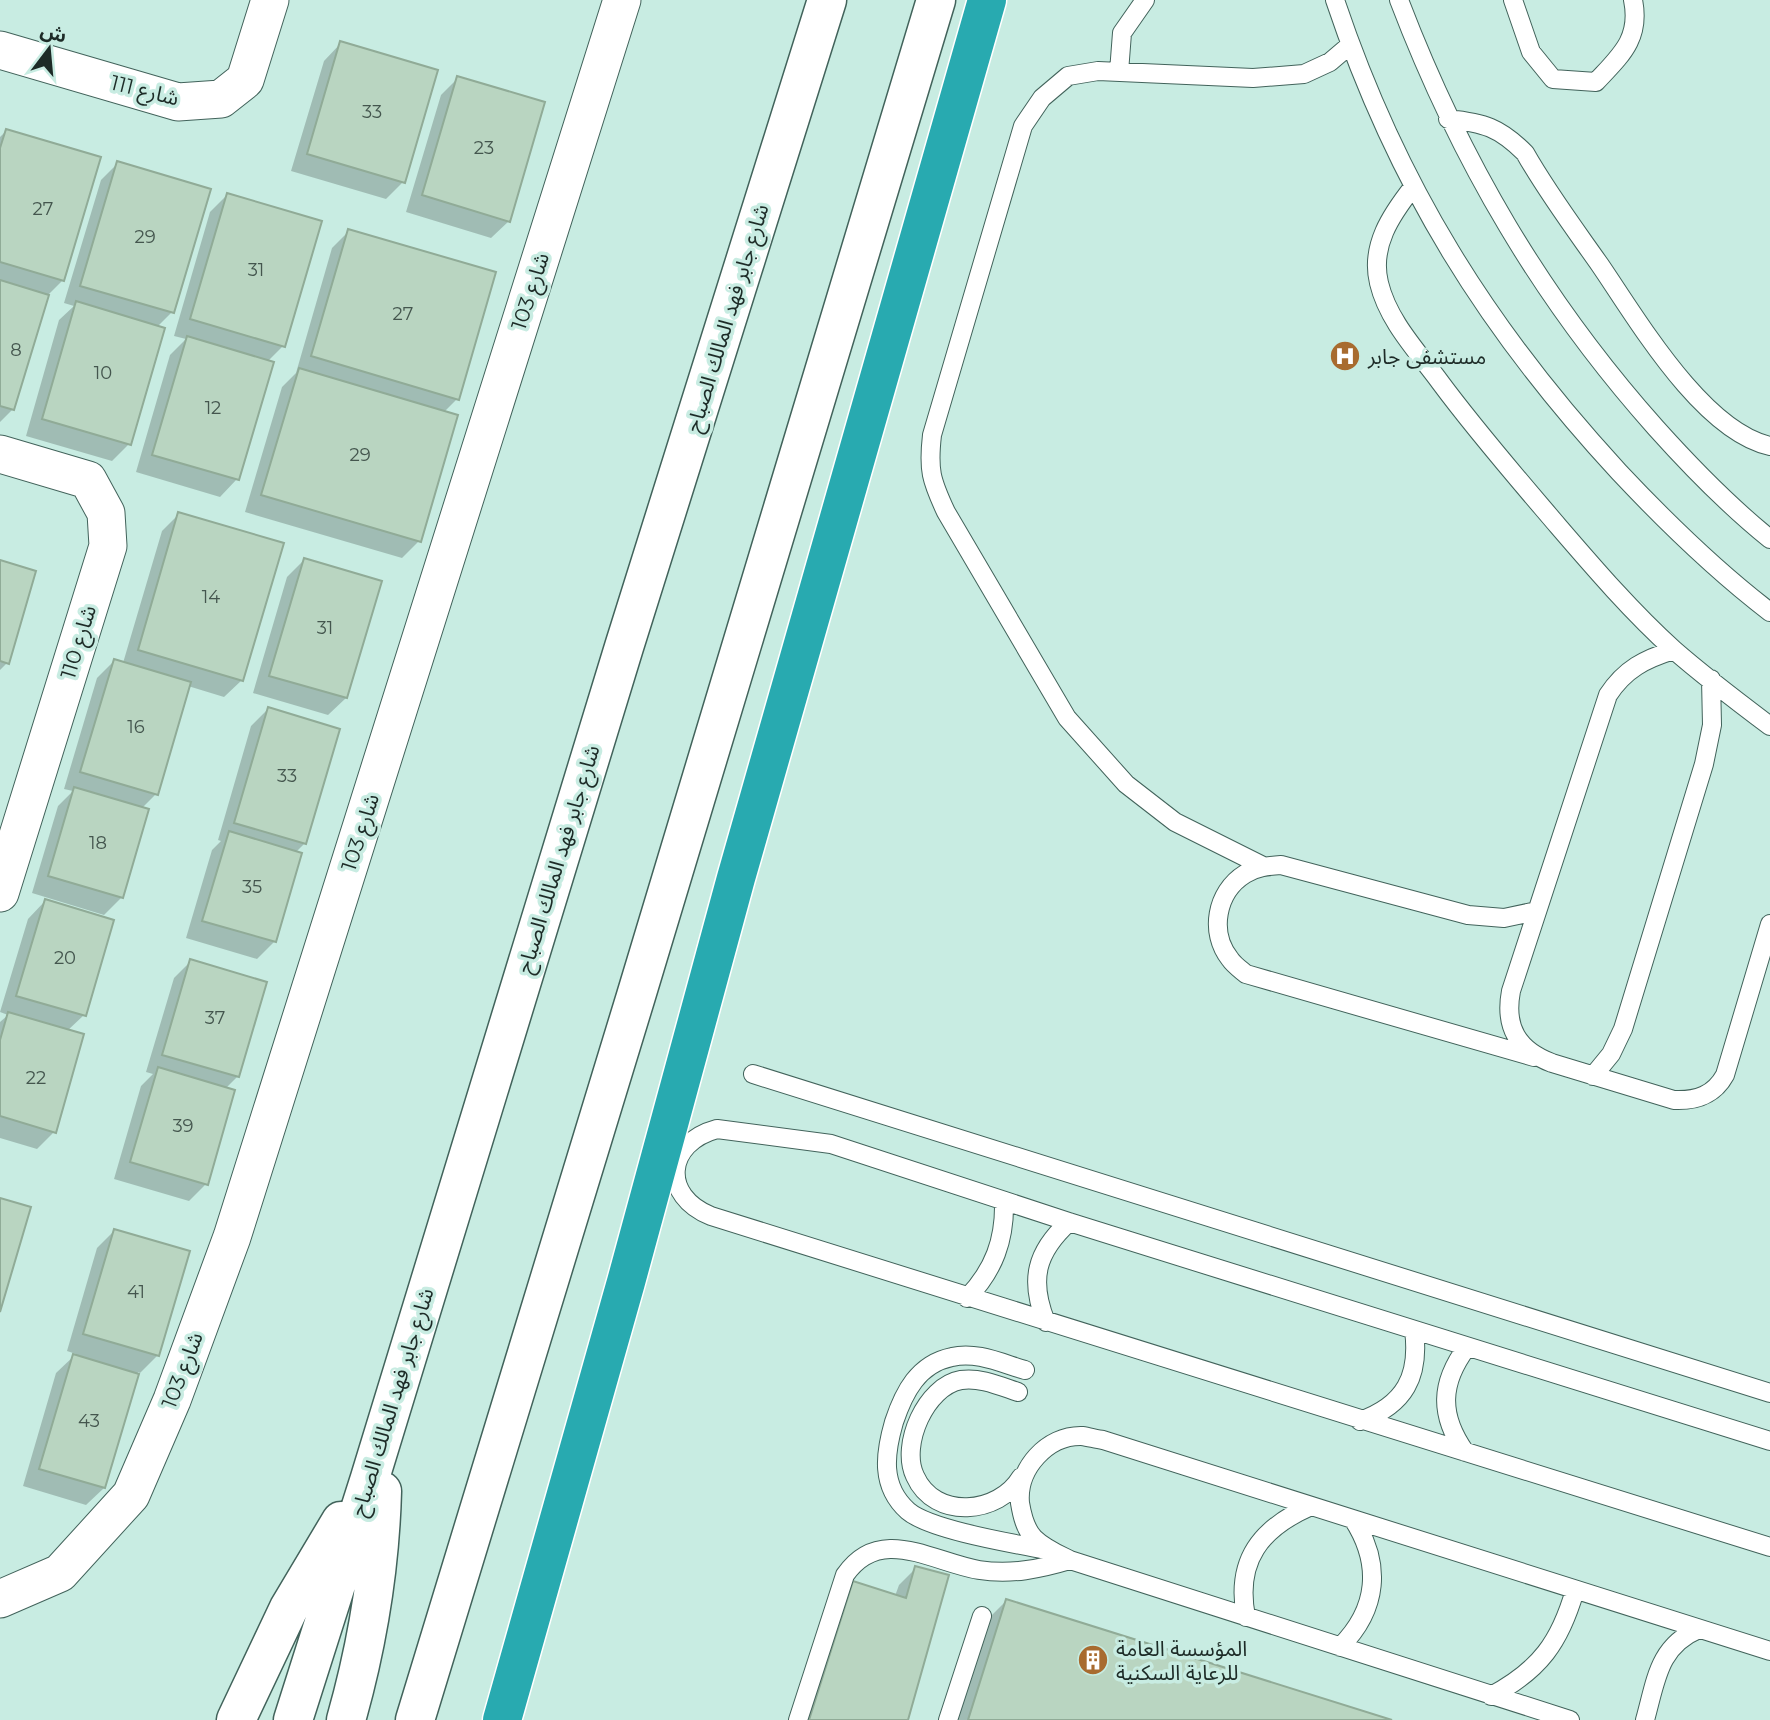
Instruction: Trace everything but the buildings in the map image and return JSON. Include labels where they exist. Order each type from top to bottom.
[{"type":"highway","points":[[502,1720],[619,1308],[736,878],[987,0]]},
{"type":"street","name":"شارع 111","points":[[0,50],[178,102],[221,99],[245,80],[270,0]]},
{"type":"street","name":"شارع 103","points":[[0,1598],[60,1573],[131,1495],[172,1400],[232,1237],[622,0]]},
{"type":"street","name":"شارع جابر فهد المالك الصباح","points":[[293,1720],[827,0]]},
{"type":"street","points":[[415,1720],[936,0]]},
{"type":"street","name":"شارع 110","points":[[0,454],[88,480],[106,513],[108,546],[0,893]]},
{"type":"street","points":[[346,1720],[366,1630],[376,1563],[384,1429]]},
{"type":"street","points":[[236,1720],[289,1608],[327,1542],[370,1478]]},
{"type":"lane","points":[[1119,72],[1122,33],[1144,0]]},
{"type":"lane","points":[[1335,0],[1379,117],[1413,187],[1474,291],[1512,346],[1570,419],[1693,548],[1770,611]]},
{"type":"lane","points":[[1399,0],[1448,119],[1478,178],[1549,294],[1632,401],[1690,466],[1770,539]]},
{"type":"lane","points":[[1513,0],[1531,52],[1553,79],[1596,82],[1625,51],[1636,18],[1633,0]]},
{"type":"lane","points":[[1263,866],[1175,822],[1126,784],[1067,718],[946,512],[931,479],[929,459],[932,435],[1023,126],[1042,98],[1068,76],[1098,71],[1253,78],[1304,74],[1330,62],[1350,45]]},
{"type":"lane","points":[[1448,119],[1481,123],[1495,128],[1525,153],[1670,367],[1713,412],[1739,432],[1770,446]]},
{"type":"lane","points":[[1413,187],[1393,213],[1382,234],[1377,258],[1378,281],[1386,304],[1398,324],[1474,427],[1618,594],[1674,650],[1770,726]]},
{"type":"lane","points":[[1537,1058],[1515,1035],[1509,1021],[1508,1006],[1608,695],[1630,669],[1647,659],[1674,650]]},
{"type":"lane","points":[[1593,1076],[1611,1054],[1623,1029],[1704,764],[1712,724],[1710,679]]},
{"type":"lane","points":[[1537,911],[1504,918],[1477,916],[1281,865],[1263,866],[1244,874],[1230,887],[1220,904],[1217,924],[1220,943],[1230,961],[1246,974],[1674,1100],[1688,1101],[1713,1091],[1725,1075],[1770,924]]},
{"type":"lane","points":[[753,1074],[1770,1393]]},
{"type":"lane","points":[[1770,1441],[1069,1222],[831,1144],[717,1129],[700,1134],[686,1145],[677,1161],[676,1179],[682,1195],[694,1209],[967,1298],[1770,1547]]},
{"type":"lane","points":[[967,1298],[979,1285],[998,1254],[1003,1237],[1004,1201]]},
{"type":"lane","points":[[1046,1322],[1036,1285],[1038,1267],[1044,1250],[1055,1234],[1069,1222]]},
{"type":"lane","points":[[1360,1421],[1379,1414],[1395,1403],[1407,1388],[1414,1369],[1414,1330]]},
{"type":"lane","points":[[1465,1452],[1454,1437],[1445,1399],[1448,1380],[1455,1363],[1467,1347]]},
{"type":"lane","points":[[1025,1370],[978,1356],[963,1355],[935,1363],[922,1371],[905,1392],[899,1406],[889,1440],[886,1465],[892,1490],[899,1501],[918,1518],[963,1532],[1051,1551]]},
{"type":"lane","points":[[1018,1392],[975,1379],[950,1383],[939,1390],[924,1409],[912,1445],[910,1461],[915,1477],[924,1490],[937,1500],[953,1506],[971,1508],[987,1505],[1003,1498],[1016,1486],[1038,1453],[1058,1441],[1080,1436],[1103,1440],[1770,1651]]},
{"type":"lane","points":[[1025,1471],[1019,1494],[1022,1516],[1032,1536],[1051,1551],[1070,1560],[1570,1720]]},
{"type":"lane","points":[[1246,1617],[1243,1602],[1245,1571],[1259,1542],[1282,1520],[1311,1506]]},
{"type":"lane","points":[[1340,1647],[1360,1623],[1371,1594],[1373,1578],[1367,1547],[1353,1519]]},
{"type":"lane","points":[[798,1720],[840,1589],[853,1563],[872,1552],[894,1548],[958,1565],[1000,1572],[1044,1568],[1070,1560]]},
{"type":"lane","points":[[1491,1696],[1513,1685],[1532,1670],[1549,1650],[1567,1617],[1575,1590]]},
{"type":"lane","points":[[948,1720],[982,1616]]},
{"type":"lane","points":[[1645,1720],[1666,1654],[1680,1639],[1699,1629]]},
{"type":"place","name":"مستشفى جابر","points":[[1345,356]]},
{"type":"place","name":"المؤسسة العامة للرعاية السكنية","points":[[1093,1660]]}]
